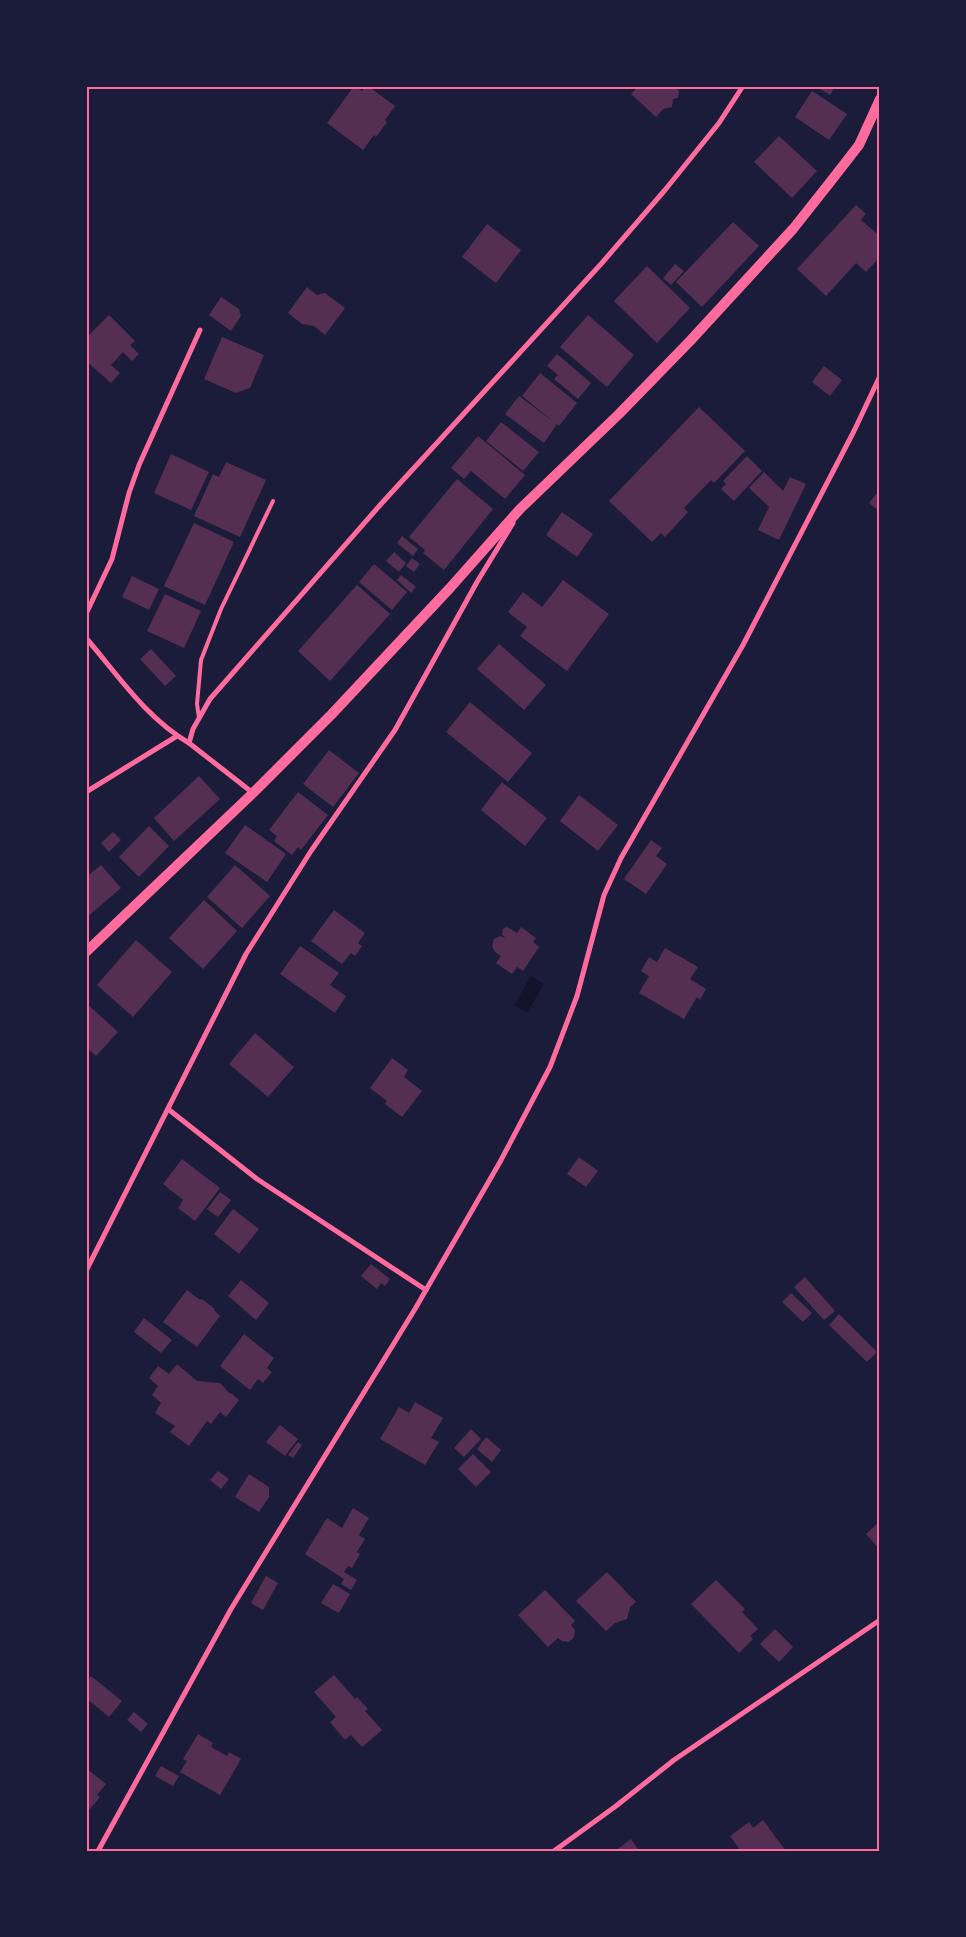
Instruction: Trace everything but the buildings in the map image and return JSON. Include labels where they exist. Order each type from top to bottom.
[{"type":"main road","points":[[86,952],[253,793],[401,642],[520,509],[619,414],[793,229],[859,145],[880,99]]},
{"type":"street","points":[[189,743],[199,718],[210,699],[368,518],[601,264],[719,123],[743,86]]},
{"type":"street","points":[[86,614],[112,559],[127,499],[139,465],[200,330]]},
{"type":"street","points":[[98,1851],[236,1601],[426,1290],[500,1162],[550,1067],[577,996],[604,896],[621,858],[743,646],[854,432],[880,376]]},
{"type":"street","points":[[86,1271],[246,954],[312,851],[395,730],[520,509]]},
{"type":"street","points":[[86,638],[128,690],[162,725],[189,743],[253,793]]},
{"type":"street","points":[[86,792],[177,736]]},
{"type":"street","points":[[168,1109],[257,1180],[426,1290]]},
{"type":"street","points":[[554,1851],[616,1806],[674,1760],[880,1620]]},
{"type":"lane","points":[[199,718],[197,704],[201,660],[221,610],[273,501]]},
{"type":"shaded area","points":[[531,976],[544,984],[527,1013],[514,1005]]}]
